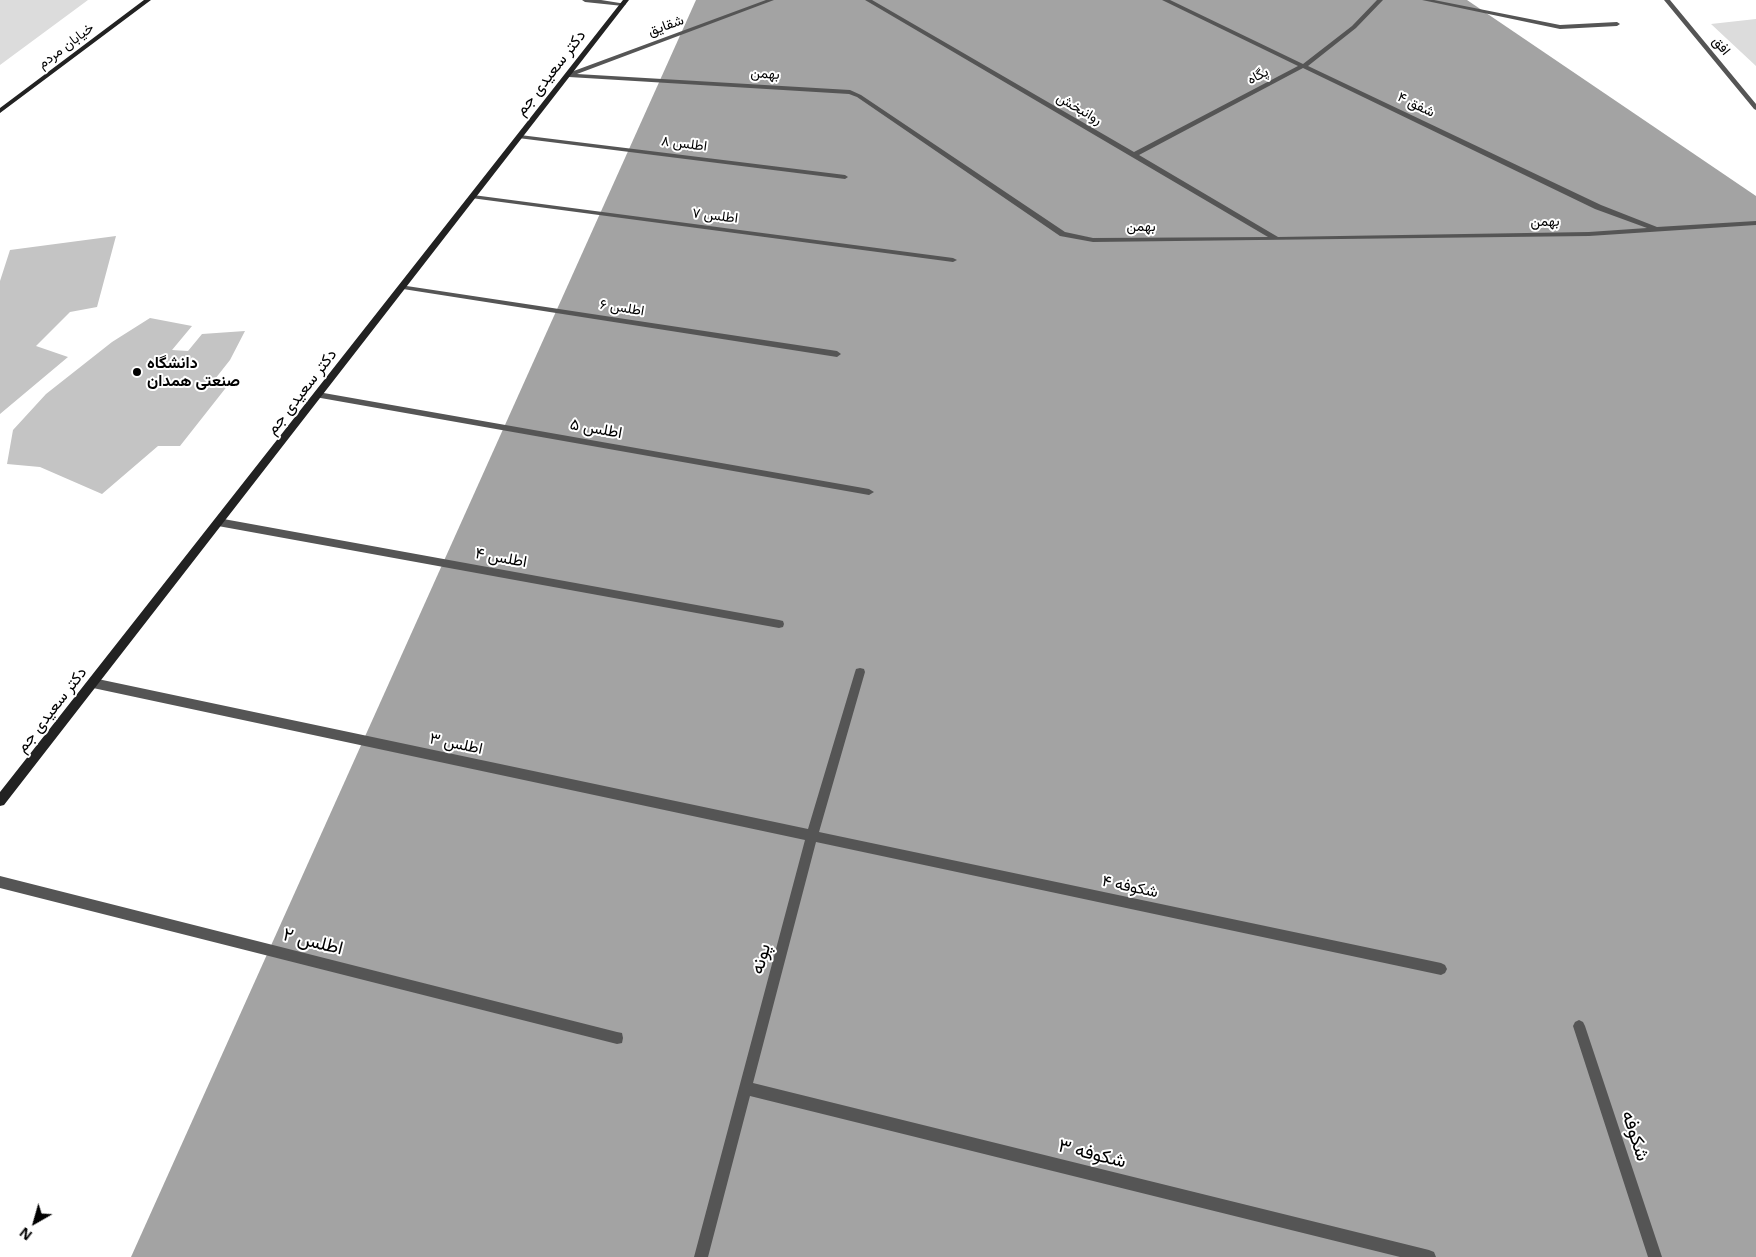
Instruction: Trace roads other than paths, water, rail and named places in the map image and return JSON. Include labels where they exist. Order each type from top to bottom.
[{"type":"street","name":"خیابان مردم","points":[[0,111],[148,0]]},
{"type":"street","points":[[585,0],[624,2]]},
{"type":"street","name":"شقایق","points":[[569,74],[771,0]]},
{"type":"street","name":"روانبخش","points":[[868,0],[1278,239]]},
{"type":"street","name":"شفق ۴","points":[[1165,0],[1598,207],[1657,229]]},
{"type":"street","name":"پگاه","points":[[1134,155],[1305,66],[1354,27],[1380,0]]},
{"type":"street","points":[[1425,0],[1560,27],[1617,24]]},
{"type":"street","name":"افق","points":[[1667,0],[1756,108]]},
{"type":"street","name":"دکتر سعیدی جم","points":[[0,801],[474,197],[624,2]]},
{"type":"street","name":"بهمن","points":[[569,74],[850,92],[859,96],[1063,234],[1094,240],[1589,234],[1756,223]]},
{"type":"street","name":"اطلس ۸","points":[[520,137],[845,177]]},
{"type":"street","name":"اطلس ۷","points":[[474,197],[953,260]]},
{"type":"street","name":"اطلس ۶","points":[[403,287],[837,354]]},
{"type":"street","name":"اطلس ۵","points":[[318,395],[869,492]]},
{"type":"street","name":"اطلس ۴","points":[[218,522],[779,624]]},
{"type":"street","name":"پونه","points":[[701,1257],[812,836],[860,672]]},
{"type":"street","name":"اطلس ۳","points":[[93,683],[812,836]]},
{"type":"street","name":"شکوفه ۴","points":[[812,836],[1441,969]]},
{"type":"street","name":"اطلس ۲","points":[[0,882],[617,1038]]},
{"type":"street","name":"شکوفه","points":[[1579,1026],[1655,1257]]},
{"type":"street","name":"شکوفه ۳","points":[[746,1088],[1429,1257]]},
{"type":"place","name":"دانشگاه صنعتی همدان","points":[[137,372]]}]
